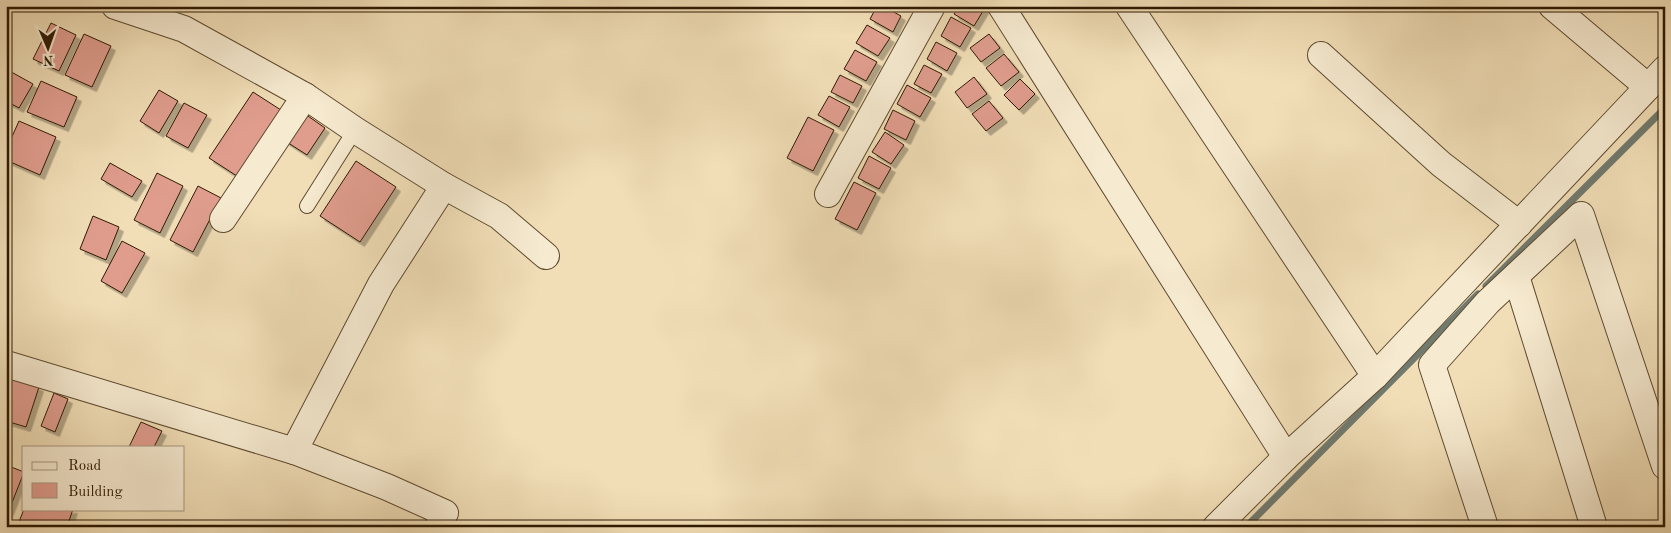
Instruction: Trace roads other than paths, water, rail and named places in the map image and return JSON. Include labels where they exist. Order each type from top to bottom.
[{"type":"street","points":[[115,6],[184,29],[305,96],[444,186],[499,216],[546,256]]},
{"type":"street","points":[[828,194],[932,6]]},
{"type":"street","points":[[1001,6],[1286,458]]},
{"type":"street","points":[[1129,6],[1375,376]]},
{"type":"street","points":[[1216,527],[1286,458],[1375,376],[1656,78],[1552,6]]},
{"type":"street","points":[[1321,55],[1441,164],[1518,224]]},
{"type":"street","points":[[223,219],[305,96]]},
{"type":"street","points":[[294,450],[381,284],[444,186]]},
{"type":"street","points":[[1484,527],[1432,365],[1488,302],[1581,215],[1665,466]]},
{"type":"street","points":[[1516,276],[1594,527]]},
{"type":"street","points":[[1466,279],[1488,302]]},
{"type":"street","points":[[6,364],[294,450],[387,487],[445,513],[438,527]]},
{"type":"lane","points":[[307,206],[355,130]]},
{"type":"waterway","points":[[1486,286],[1665,108]]},
{"type":"waterway","points":[[1246,527],[1478,294]]}]
